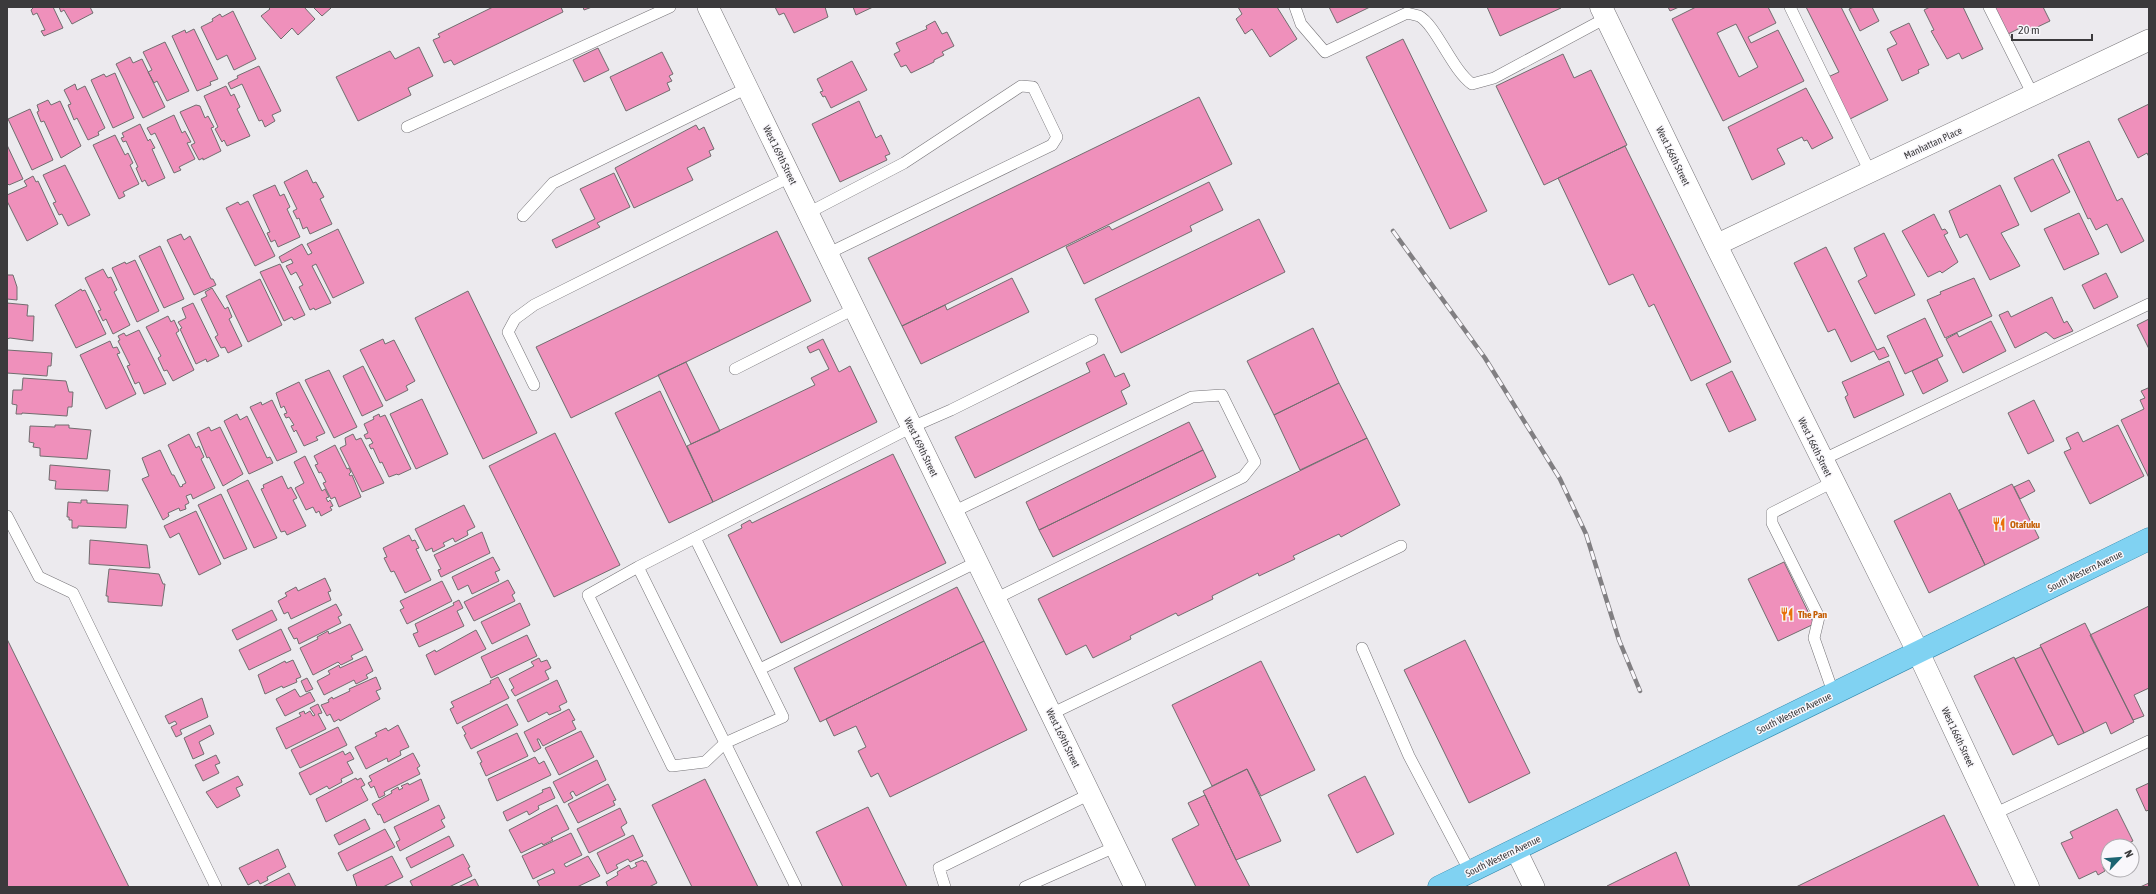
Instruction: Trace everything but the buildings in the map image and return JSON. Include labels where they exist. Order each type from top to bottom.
[{"type":"main road","name":"South Western Avenue","points":[[1439,887],[1675,770],[1919,654],[2149,539]]},
{"type":"street","name":"West 169th Street","points":[[708,7],[1135,887]]},
{"type":"street","name":"West 166th Street","points":[[1604,12],[1716,245],[1919,654],[2028,887]]},
{"type":"street","name":"Manhattan Place","points":[[1716,245],[2149,40]]},
{"type":"street","points":[[1516,850],[1534,887]]},
{"type":"lane","points":[[407,127],[670,7]]},
{"type":"lane","points":[[1295,7],[1301,24],[1325,52],[1407,13],[1420,17],[1433,32],[1463,78],[1472,84],[1494,78],[1604,12]]},
{"type":"lane","points":[[1790,7],[1870,172]]},
{"type":"lane","points":[[1989,7],[2033,95]]},
{"type":"lane","points":[[808,213],[904,163],[1021,86],[1033,87],[1057,137],[1052,145],[827,254]]},
{"type":"lane","points":[[523,216],[553,183],[747,88]]},
{"type":"lane","points":[[534,385],[508,332],[515,319],[534,305],[790,177]]},
{"type":"lane","points":[[1822,460],[2149,304]]},
{"type":"lane","points":[[735,369],[854,309]]},
{"type":"lane","points":[[695,538],[783,717],[725,743],[705,762],[672,766],[588,595],[638,567],[912,427],[951,410],[1092,340]]},
{"type":"lane","points":[[953,512],[1192,397],[1222,394],[1254,462],[1243,477],[995,599]]},
{"type":"lane","points":[[1833,482],[1772,512],[1772,523],[1819,617],[1814,638],[1834,695]]},
{"type":"lane","points":[[7,516],[39,577],[74,593],[216,887]]},
{"type":"lane","points":[[1051,714],[1401,546]]},
{"type":"lane","points":[[760,669],[977,562]]},
{"type":"lane","points":[[638,567],[796,887]]},
{"type":"lane","points":[[1362,648],[1409,756],[1470,872]]},
{"type":"lane","points":[[1994,814],[2149,742]]},
{"type":"lane","points":[[945,887],[939,868],[1090,794]]},
{"type":"lane","points":[[1024,887],[1115,847]]},
{"type":"railway","points":[[1393,231],[1485,358],[1560,479],[1586,534],[1619,640],[1640,691]]},
{"type":"place","name":"Otafuku","points":[[1999,524]]},
{"type":"place","name":"The Pan","points":[[1787,614]]}]
